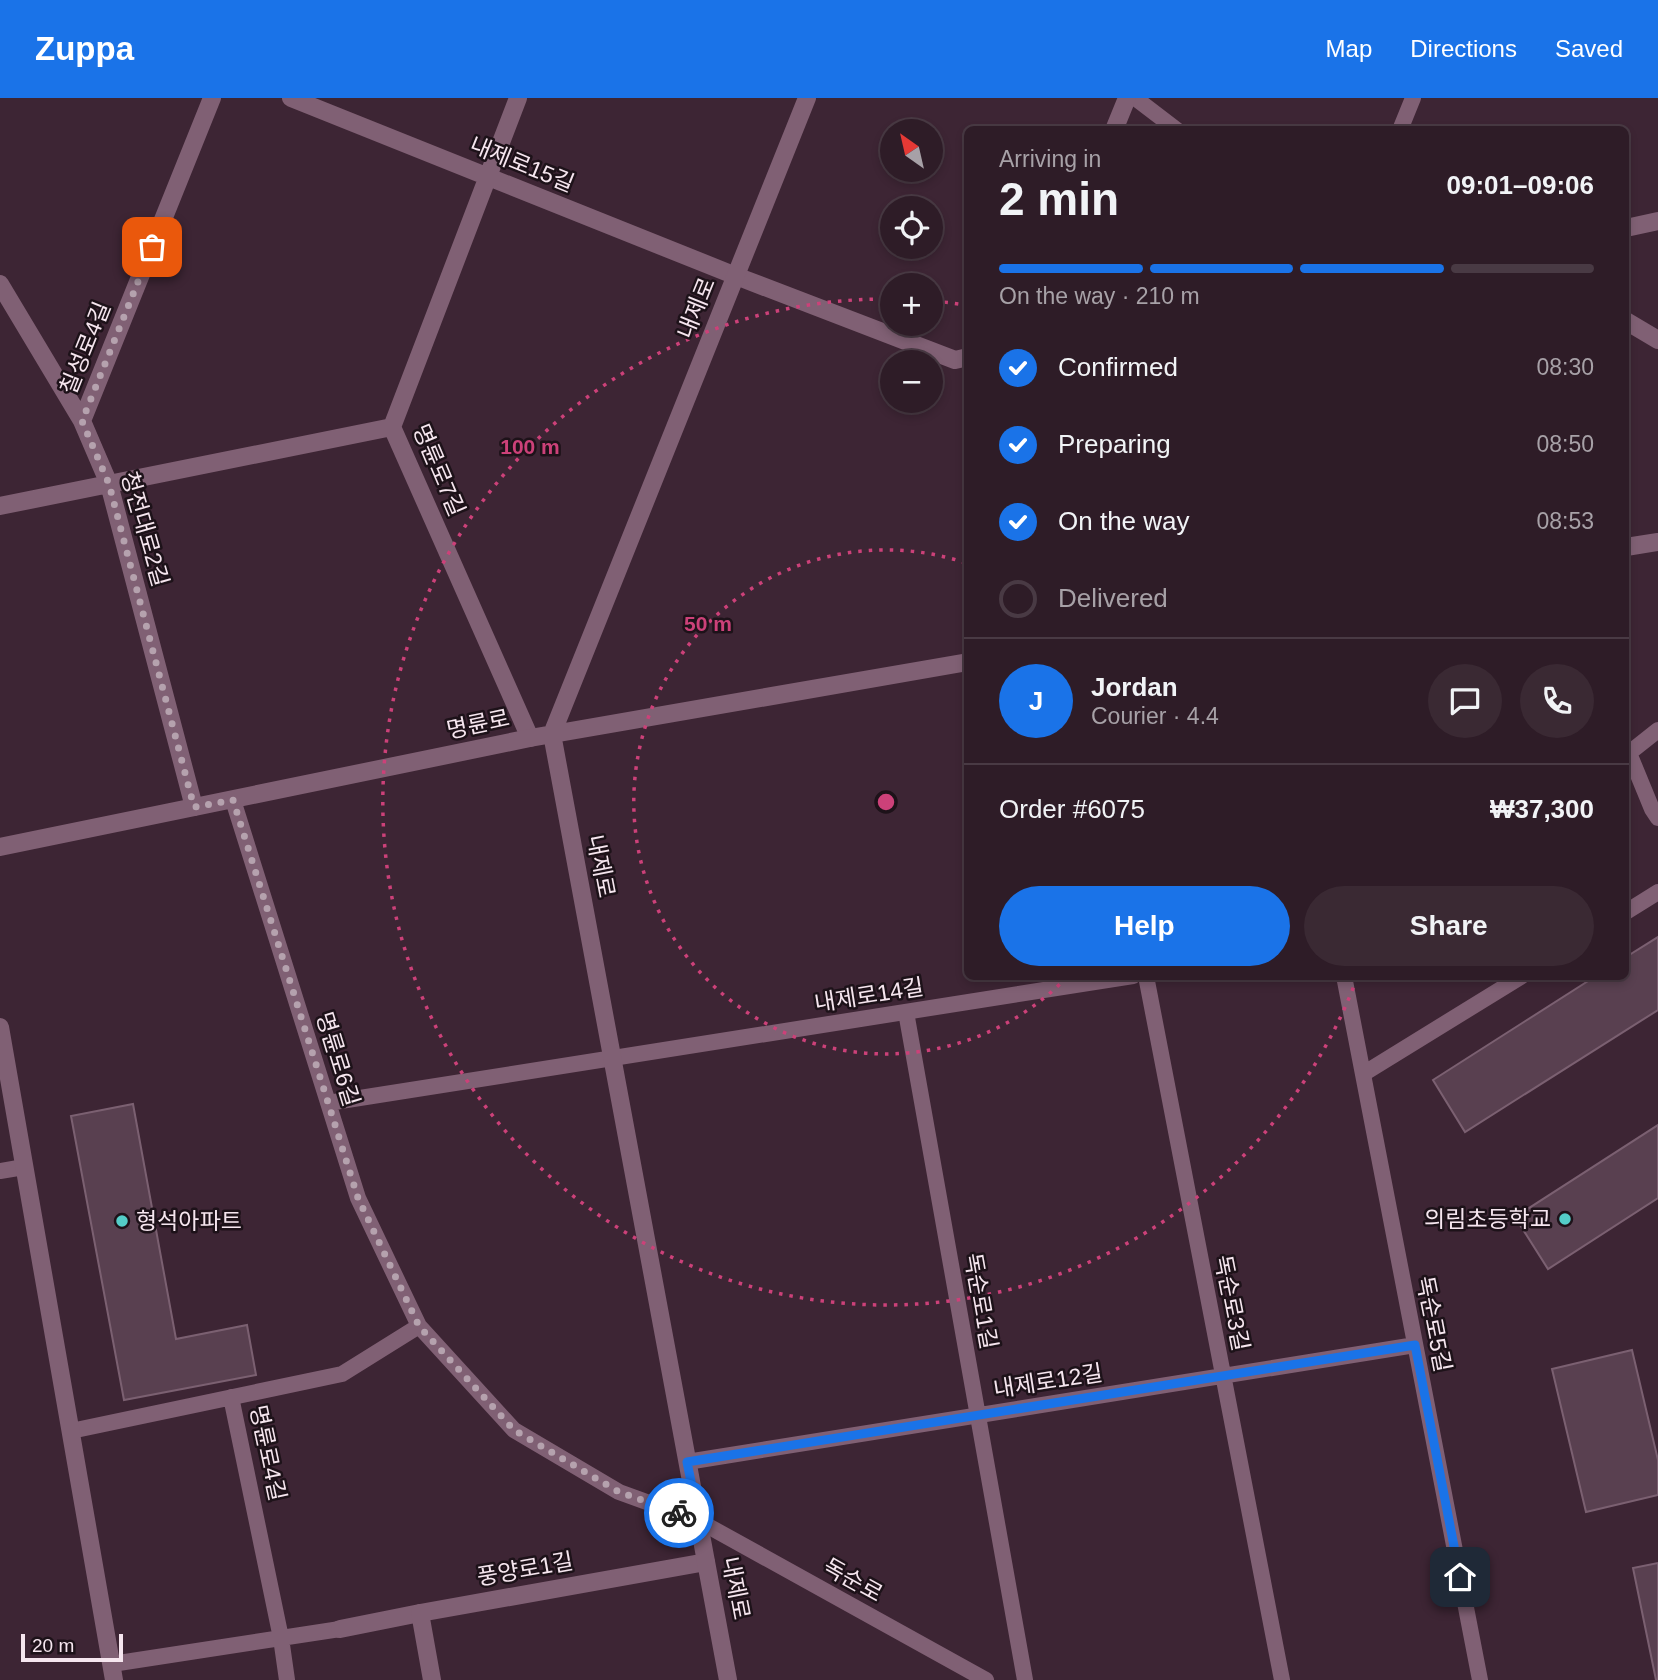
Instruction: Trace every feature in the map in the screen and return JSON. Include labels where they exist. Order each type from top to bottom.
[{"type":"street","name":"칠성로4길","points":[[82,421],[212,98]]},
{"type":"street","name":"내제로15길","points":[[291,98],[736,276],[955,360],[964,358]]},
{"type":"street","name":"명륜로7길","points":[[518,98],[392,427],[530,738]]},
{"type":"street","name":"내제로","points":[[728,1680],[552,734],[807,98]]},
{"type":"street","points":[[1116,126],[1127,98]]},
{"type":"street","points":[[1629,227],[1658,221]]},
{"type":"street","name":"청전대로2길","points":[[0,284],[82,421],[109,484],[194,807]]},
{"type":"street","points":[[1629,323],[1658,340]]},
{"type":"street","points":[[0,506],[392,427]]},
{"type":"street","points":[[1629,546],[1658,541]]},
{"type":"street","name":"명륜로","points":[[0,847],[530,738],[964,663]]},
{"type":"street","points":[[0,1027],[113,1672]]},
{"type":"street","name":"풍양로1길","points":[[340,1629],[706,1562]]},
{"type":"street","points":[[419,1613],[432,1680]]},
{"type":"lane","points":[[1136,98],[1172,126]]},
{"type":"lane","points":[[1402,126],[1413,98]]},
{"type":"lane","points":[[1658,730],[1629,753],[1658,818]]},
{"type":"lane","name":"명륜로6길","points":[[233,800],[358,1198],[419,1326],[514,1430],[619,1492],[699,1521]]},
{"type":"lane","points":[[1629,910],[1658,892]]},
{"type":"lane","name":"내제로14길","points":[[328,1103],[1108,980]]},
{"type":"lane","name":"독순로3길","points":[[1147,980],[1282,1680]]},
{"type":"lane","name":"독순로5길","points":[[1345,980],[1480,1680]]},
{"type":"lane","points":[[1363,1074],[1516,980]]},
{"type":"lane","name":"독순로1길","points":[[906,1013],[1025,1680]]},
{"type":"lane","points":[[0,1171],[24,1167]]},
{"type":"lane","points":[[231,1397],[342,1374],[419,1326]]},
{"type":"lane","name":"내제로12길","points":[[687,1462],[1415,1345]]},
{"type":"lane","name":"명륜로4길","points":[[71,1431],[231,1397],[281,1638],[287,1680]]},
{"type":"lane","name":"독순로","points":[[699,1521],[986,1680]]},
{"type":"lane","points":[[113,1672],[281,1638],[340,1629]]},
{"type":"building","points":[[1658,937],[1658,1010],[1465,1132],[1433,1080],[1590,980],[1629,980],[1629,955]]},
{"type":"building","name":"형석아파트","points":[[133,1104],[176,1339],[247,1325],[256,1375],[124,1400],[71,1116]]},
{"type":"building","points":[[1658,1125],[1658,1198],[1548,1269],[1515,1217]]},
{"type":"building","points":[[1632,1350],[1658,1460],[1658,1495],[1586,1512],[1552,1369]]},
{"type":"building","points":[[1658,1563],[1658,1680],[1656,1680],[1633,1568]]},
{"type":"way so far","points":[[152,247],[82,421],[109,484],[194,807],[233,800],[358,1198],[419,1326],[514,1430],[619,1492],[679,1513]]},
{"type":"place","name":"의림초등학교","points":[[1565,1219]]},
{"type":"place","name":"형석아파트","points":[[122,1221]]},
{"type":"route","points":[[679,1513],[699,1521],[687,1462],[1415,1345],[1460,1577]]}]
